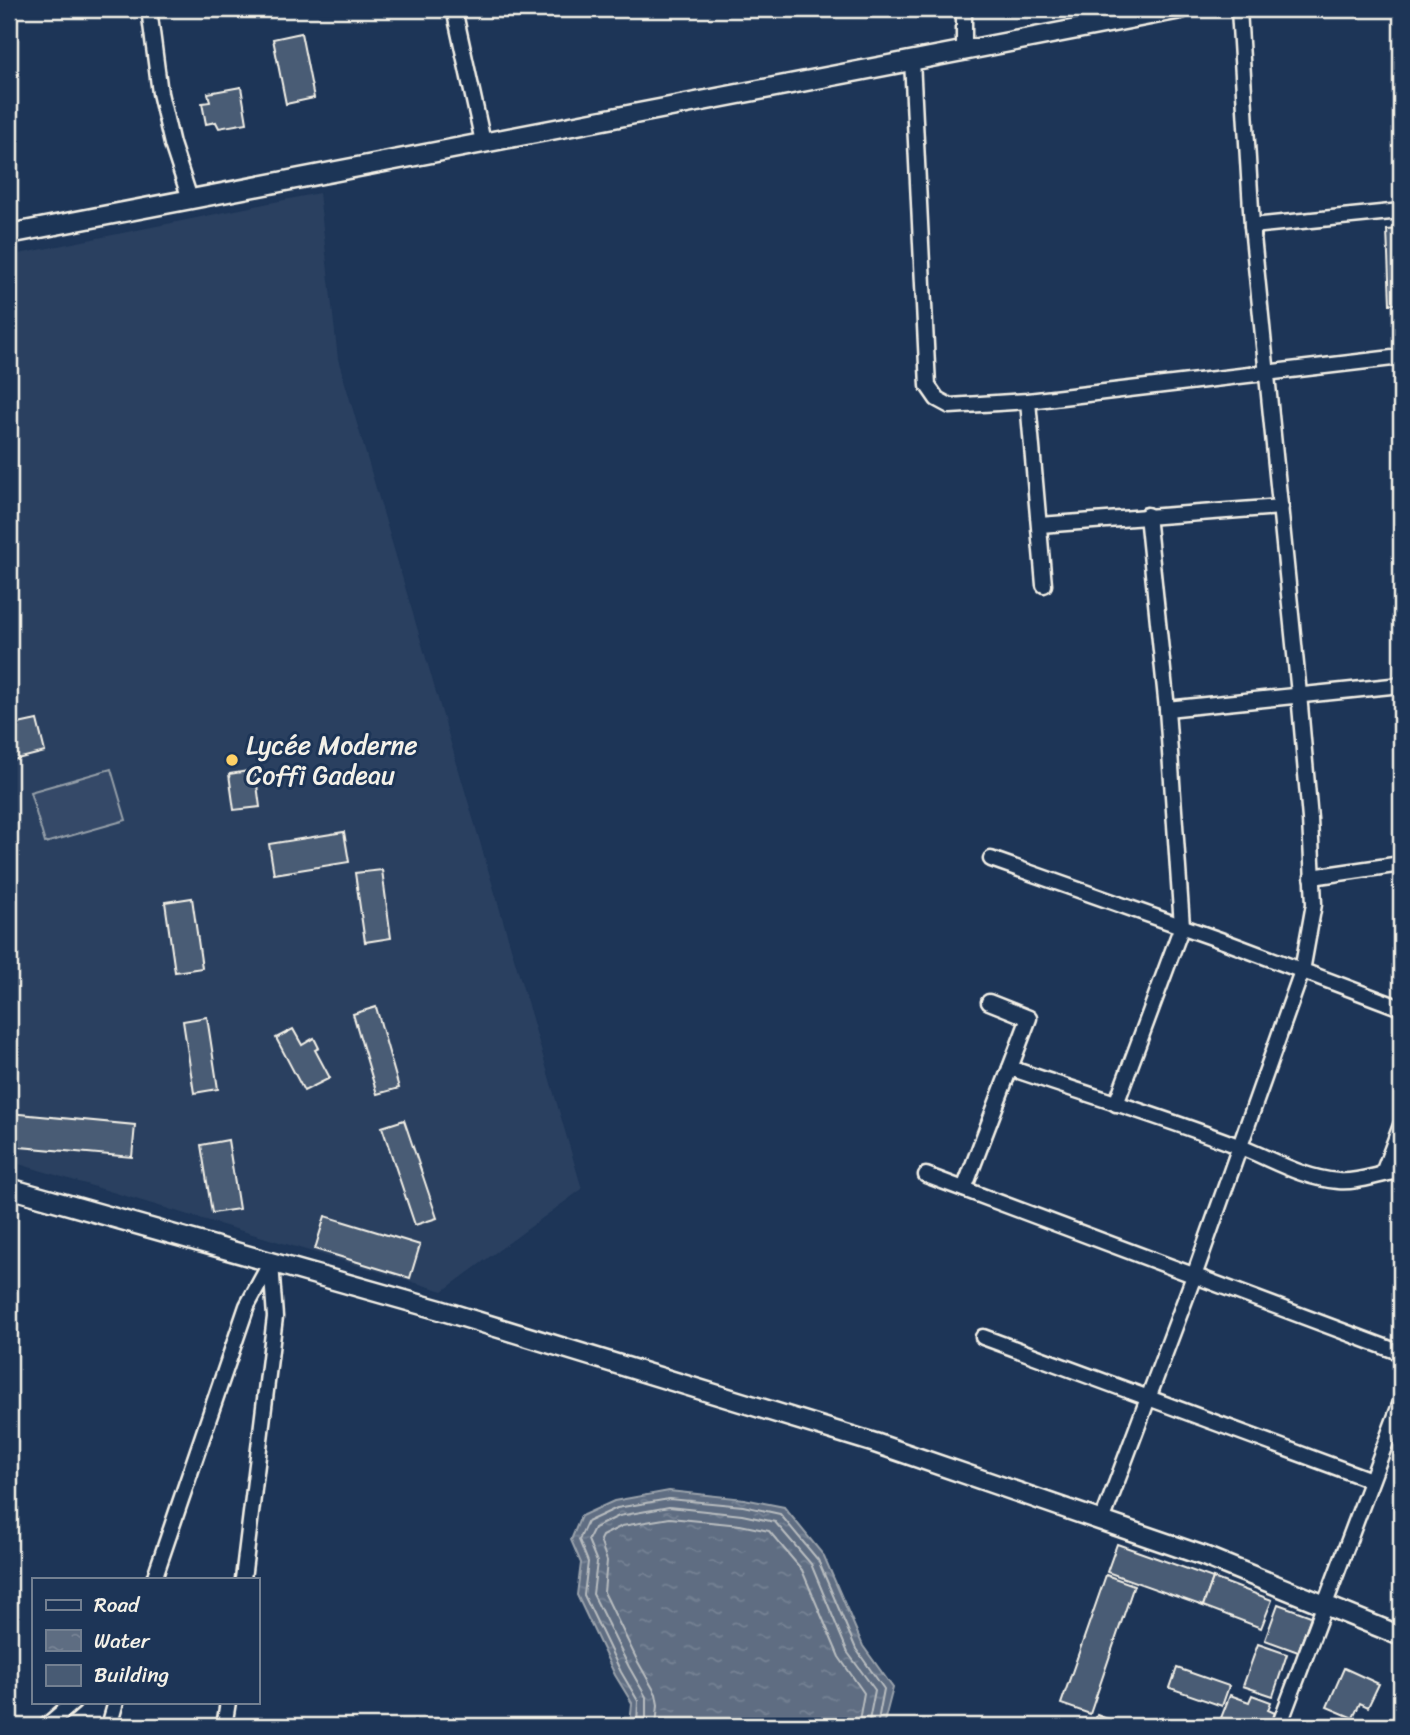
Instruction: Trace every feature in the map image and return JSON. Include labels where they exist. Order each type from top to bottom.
[{"type":"street","points":[[149,9],[160,93],[172,144],[190,199]]},
{"type":"street","points":[[454,9],[483,142]]},
{"type":"street","points":[[964,9],[964,50]]},
{"type":"street","points":[[9,234],[1181,9]]},
{"type":"street","points":[[1102,1521],[1194,1276],[1302,971],[1314,904],[1299,694],[1252,226],[1239,9]]},
{"type":"street","points":[[912,60],[928,386],[937,400],[950,405],[1028,401],[1401,358]]},
{"type":"street","points":[[1252,226],[1401,211]]},
{"type":"street","points":[[1028,401],[1044,585]]},
{"type":"street","points":[[1040,525],[1280,507]]},
{"type":"street","points":[[1116,1104],[1182,926],[1167,709],[1147,515]]},
{"type":"street","points":[[1167,709],[1401,685]]},
{"type":"street","points":[[991,859],[1182,926],[1401,1008]]},
{"type":"street","points":[[1312,877],[1401,864]]},
{"type":"street","points":[[964,1189],[1029,1018],[989,1002]]},
{"type":"street","points":[[1010,1068],[1240,1147],[1284,1168],[1314,1177],[1341,1182],[1401,1171]]},
{"type":"street","points":[[1383,1173],[1401,1125]]},
{"type":"street","points":[[926,1175],[1401,1353]]},
{"type":"street","points":[[9,1188],[440,1310],[875,1443],[1204,1556],[1401,1636]]},
{"type":"street","points":[[154,1578],[247,1307],[271,1262]]},
{"type":"street","points":[[243,1578],[275,1317],[271,1262]]},
{"type":"street","points":[[983,1337],[1371,1480]]},
{"type":"street","points":[[1279,1726],[1401,1402]]},
{"type":"street","points":[[46,1726],[72,1704]]},
{"type":"street","points":[[109,1726],[115,1704]]},
{"type":"street","points":[[224,1726],[228,1704]]},
{"type":"shaded area","name":"Lycée Moderne Coffi Gadeau","points":[[319,193],[338,359],[582,1189],[443,1291],[9,1161],[9,256]]},
{"type":"shaded area","points":[[111,769],[126,820],[45,843],[30,792]]},
{"type":"water","points":[[669,1491],[744,1499],[784,1507],[824,1556],[863,1646],[893,1688],[883,1726],[630,1726],[632,1703],[615,1675],[577,1595],[581,1563],[571,1540],[581,1516],[614,1501]]},
{"type":"building","points":[[301,33],[314,98],[286,104],[273,39]]},
{"type":"building","points":[[241,87],[247,123],[219,128],[216,122],[206,124],[202,103],[210,102],[208,93]]},
{"type":"building","points":[[1401,229],[1401,304],[1390,304],[1387,230]]},
{"type":"building","points":[[37,720],[45,752],[9,761],[9,726]]},
{"type":"building","points":[[255,770],[260,807],[234,810],[229,774]]},
{"type":"building","points":[[344,832],[349,862],[274,874],[269,844]]},
{"type":"building","points":[[382,870],[391,938],[365,942],[355,873]]},
{"type":"building","points":[[192,898],[202,968],[175,972],[165,902]]},
{"type":"building","points":[[376,1007],[399,1088],[377,1094],[353,1014]]},
{"type":"building","points":[[207,1017],[218,1089],[194,1093],[183,1021]]},
{"type":"building","points":[[293,1029],[302,1045],[314,1038],[319,1048],[315,1050],[330,1078],[304,1091],[276,1038]]},
{"type":"building","points":[[9,1113],[135,1125],[132,1157],[9,1146]]},
{"type":"building","points":[[404,1120],[437,1218],[415,1225],[382,1127]]},
{"type":"building","points":[[228,1140],[239,1209],[212,1213],[201,1145]]},
{"type":"building","points":[[325,1216],[420,1245],[410,1278],[315,1249]]},
{"type":"building","points":[[1117,1544],[1213,1578],[1203,1606],[1107,1572]]},
{"type":"building","points":[[1106,1575],[1134,1585],[1090,1714],[1061,1704]]},
{"type":"building","points":[[1213,1578],[1272,1600],[1261,1628],[1203,1606]]},
{"type":"building","points":[[1278,1604],[1311,1616],[1298,1652],[1265,1640]]},
{"type":"building","points":[[1258,1644],[1287,1654],[1273,1696],[1243,1686]]},
{"type":"building","points":[[1177,1668],[1229,1686],[1222,1706],[1170,1688]]},
{"type":"building","points":[[1344,1668],[1379,1684],[1368,1707],[1360,1703],[1353,1718],[1327,1707]]},
{"type":"building","points":[[1230,1695],[1249,1702],[1252,1695],[1271,1702],[1268,1710],[1275,1713],[1270,1726],[1243,1726],[1221,1718]]},
{"type":"building","points":[[1097,1715],[1126,1726],[1093,1726]]},
{"type":"place","name":"Lycée Moderne Coffi Gadeau","points":[[232,760]]}]
